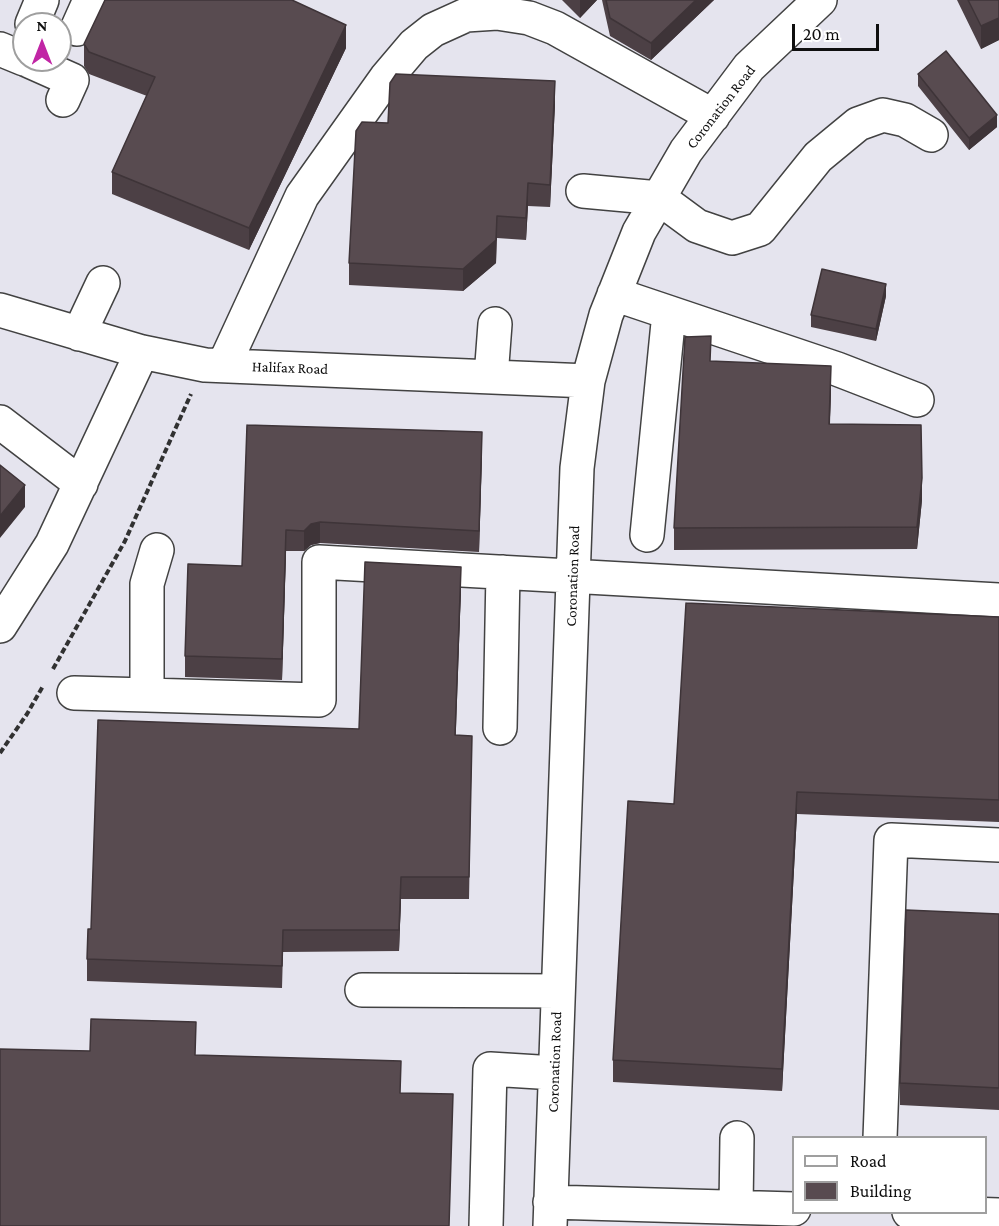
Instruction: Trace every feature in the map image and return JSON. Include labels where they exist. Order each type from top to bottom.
[{"type":"street","name":"Coronation Road","points":[[550,1214],[576,468],[588,381],[606,315],[639,232],[686,152],[749,67],[820,0]]},
{"type":"street","points":[[214,365],[302,196],[387,78],[414,45],[433,30],[466,15],[497,13],[529,18],[555,28],[713,116]]},
{"type":"street","points":[[56,72],[72,80],[63,100]]},
{"type":"street","points":[[583,191],[659,198],[697,226],[732,238],[760,229],[818,157],[858,124],[884,115],[905,120],[931,135]]},
{"type":"street","points":[[79,334],[103,283]]},
{"type":"street","points":[[614,294],[837,369],[917,400]]},
{"type":"street","name":"Halifax Road","points":[[0,310],[142,352],[214,365],[588,381]]},
{"type":"street","points":[[647,536],[669,313]]},
{"type":"street","points":[[491,377],[495,324]]},
{"type":"street","points":[[0,626],[52,544],[142,352]]},
{"type":"street","points":[[0,422],[81,484]]},
{"type":"street","points":[[147,695],[147,584],[157,550]]},
{"type":"street","points":[[56,684],[147,695],[319,700],[319,562],[999,600]]},
{"type":"street","points":[[500,728],[503,572]]},
{"type":"street","points":[[880,1136],[891,840],[999,845]]},
{"type":"street","points":[[362,990],[558,991]]},
{"type":"street","points":[[486,1226],[490,1069],[555,1074]]},
{"type":"street","points":[[736,1207],[737,1138]]},
{"type":"street","points":[[550,1214],[736,1207],[792,1209]]},
{"type":"street","points":[[969,1214],[999,1215]]},
{"type":"path","points":[[0,753],[27,714],[56,684],[214,365]]},
{"type":"shaded area","points":[[0,0],[999,0],[999,1226],[0,1226]]},
{"type":"building","points":[[105,0],[292,0],[346,25],[249,228],[112,172],[155,77],[89,52],[84,44]]},
{"type":"building","points":[[606,0],[696,0],[651,43],[610,18]]},
{"type":"building","points":[[968,0],[999,0],[999,18],[981,26]]},
{"type":"building","points":[[946,51],[997,115],[969,138],[918,74]]},
{"type":"building","points":[[396,74],[555,81],[550,185],[528,183],[526,218],[497,216],[496,240],[463,269],[349,263],[356,131],[362,122],[388,123],[390,83]]},
{"type":"building","points":[[822,269],[886,284],[876,329],[811,315]]},
{"type":"building","points":[[711,336],[710,361],[831,366],[829,424],[921,425],[922,478],[917,527],[674,528],[685,337]]},
{"type":"building","points":[[247,425],[482,432],[479,531],[320,522],[311,524],[304,531],[286,530],[282,659],[185,656],[188,564],[242,566]]},
{"type":"building","points":[[0,465],[25,485],[0,516]]},
{"type":"building","points":[[365,562],[461,567],[455,735],[472,736],[469,877],[401,877],[399,930],[283,930],[282,966],[87,959],[88,929],[91,929],[98,720],[359,729]]},
{"type":"building","points":[[686,603],[999,617],[999,800],[797,792],[782,1069],[613,1060],[628,801],[674,804]]},
{"type":"building","points":[[906,910],[999,914],[999,1088],[900,1083]]},
{"type":"building","points":[[91,1019],[196,1022],[195,1055],[401,1061],[400,1093],[453,1094],[449,1226],[0,1226],[0,1049],[90,1051]]}]
